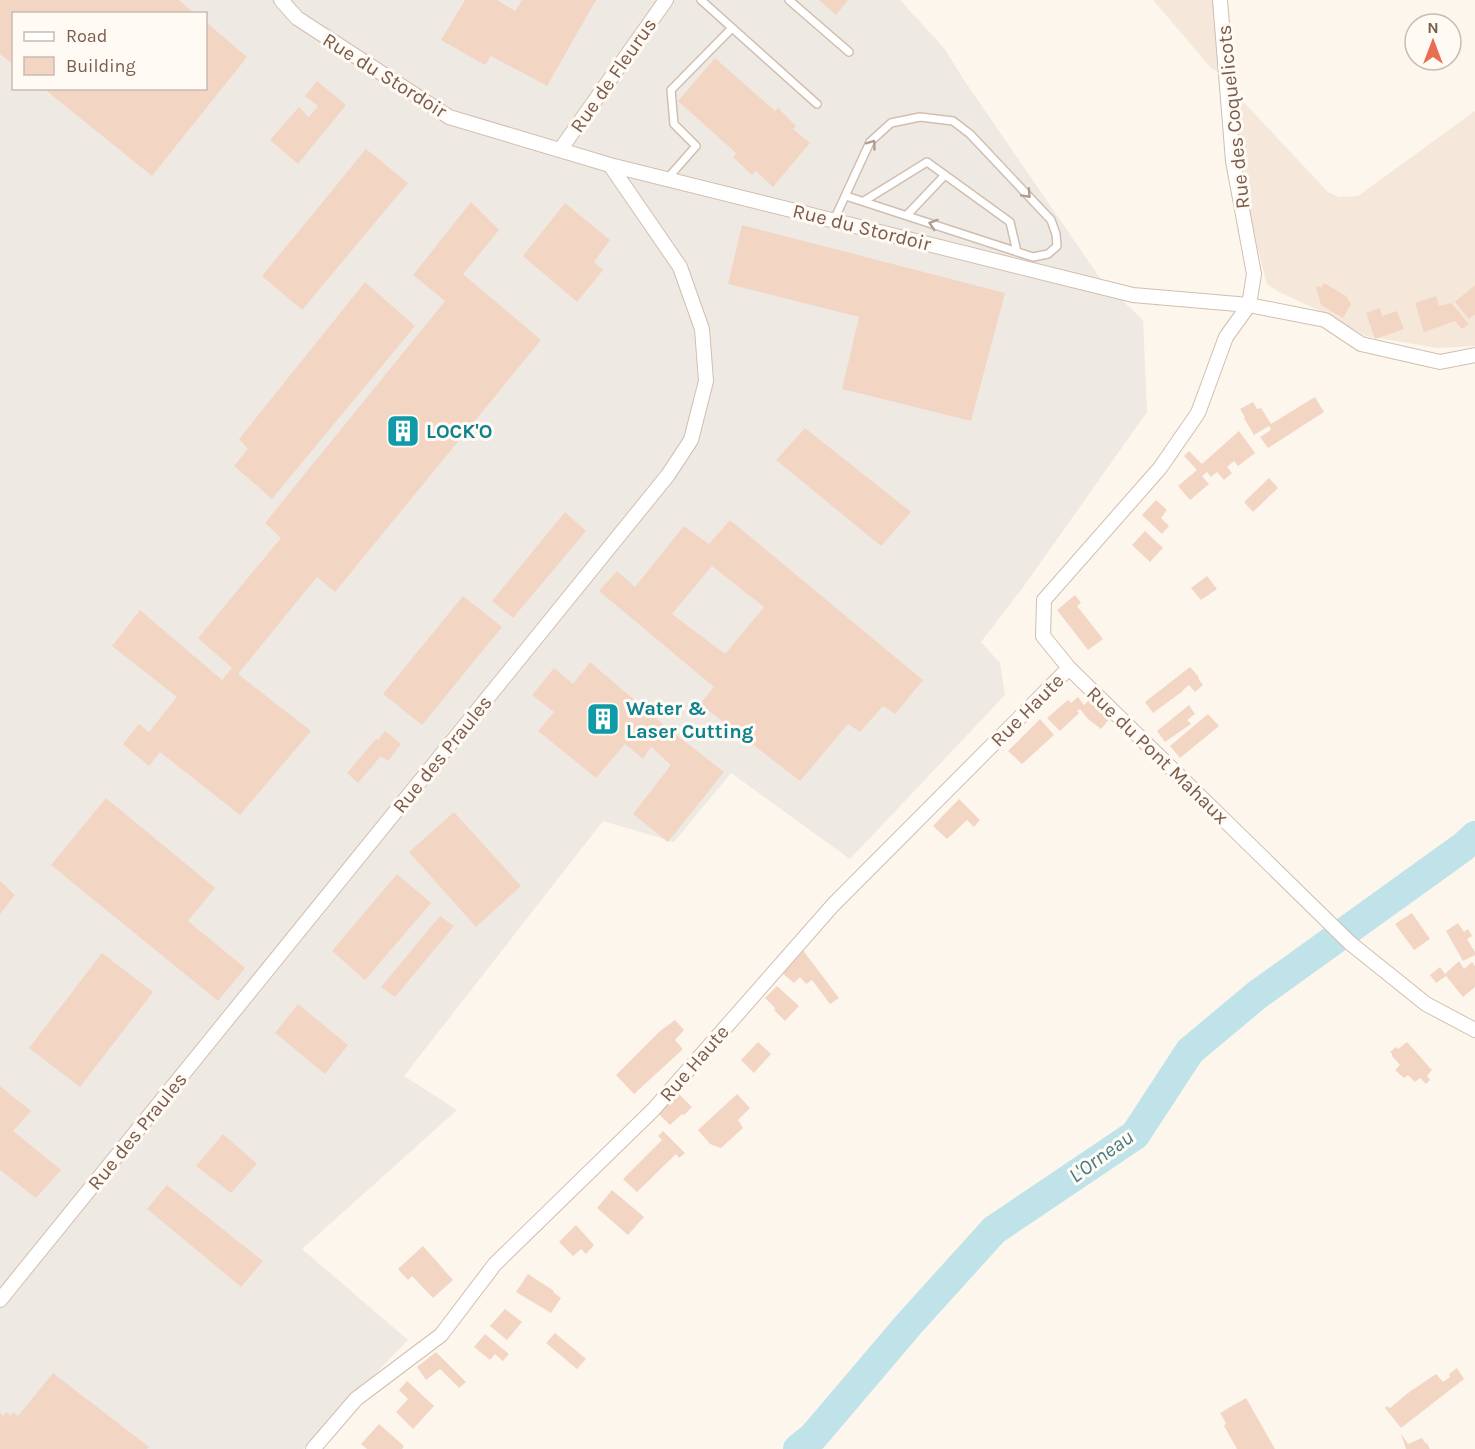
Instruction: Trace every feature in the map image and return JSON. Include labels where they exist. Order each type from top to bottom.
[{"type":"street","name":"Rue du Stordoir","points":[[281,0],[297,18],[449,117],[610,165],[1133,295],[1249,305],[1325,320],[1361,344],[1440,362],[1475,355]]},
{"type":"street","name":"Rue de Fleurus","points":[[560,150],[666,0]]},
{"type":"street","name":"Rue des Coquelicots","points":[[1220,0],[1233,161],[1254,273],[1249,305]]},
{"type":"street","name":"Rue des Praules","points":[[0,1300],[668,475],[691,440],[706,381],[702,329],[680,267],[610,165]]},
{"type":"street","name":"Rue du Pont Mahaux","points":[[1249,305],[1226,337],[1198,413],[1160,468],[1044,600],[1043,636],[1069,668],[1350,943],[1426,1004],[1475,1030]]},
{"type":"street","name":"Rue Haute","points":[[313,1449],[356,1399],[441,1335],[495,1264],[653,1110],[833,905],[1069,668]]},
{"type":"lane","points":[[701,0],[817,104]]},
{"type":"lane","points":[[789,0],[849,52]]},
{"type":"lane","points":[[667,179],[696,146],[674,124],[671,90],[732,28]]},
{"type":"lane","points":[[834,220],[870,142],[891,123],[920,117],[953,121],[970,134],[1052,220],[1057,246],[1048,254],[1033,257],[846,195]]},
{"type":"lane","points":[[864,201],[927,162],[1010,222],[1017,252]]},
{"type":"lane","points":[[907,215],[945,175]]},
{"type":"shaded area","points":[[0,0],[900,0],[944,48],[1102,281],[1143,320],[1147,412],[1024,586],[981,642],[1000,663],[1005,695],[850,859],[731,773],[674,842],[603,821],[404,1076],[457,1110],[302,1249],[408,1340],[303,1449],[0,1449]]},
{"type":"shaded area","points":[[1153,0],[1215,0],[1219,68],[1217,72],[1211,68]]},
{"type":"shaded area","points":[[1237,95],[1328,192],[1339,197],[1358,196],[1475,111],[1475,346],[1437,348],[1366,336],[1267,284],[1238,173]]},
{"type":"building","points":[[0,0],[179,0],[193,12],[12,12],[12,63],[0,54]]},
{"type":"building","points":[[465,0],[497,0],[515,11],[522,0],[596,0],[547,86],[491,56],[485,65],[441,40]]},
{"type":"building","points":[[819,0],[848,0],[836,15]]},
{"type":"building","points":[[207,23],[247,57],[152,176],[45,90],[207,90]]},
{"type":"building","points":[[715,58],[775,111],[778,108],[796,126],[793,129],[810,143],[773,187],[756,171],[752,175],[733,157],[736,153],[678,101]]},
{"type":"building","points":[[317,81],[346,105],[298,164],[270,140],[299,107],[309,117],[318,106],[305,96]]},
{"type":"building","points":[[366,149],[408,183],[302,310],[262,276]]},
{"type":"building","name":"LOCK'O","points":[[471,202],[499,230],[463,274],[541,340],[335,592],[317,577],[238,674],[311,731],[240,815],[160,752],[149,766],[123,744],[139,724],[149,732],[177,697],[112,646],[140,610],[222,680],[232,668],[198,638],[281,538],[265,523],[445,301],[413,275]]},
{"type":"building","points":[[565,203],[610,240],[594,262],[603,270],[577,302],[523,256]]},
{"type":"building","points":[[742,225],[1005,293],[971,421],[842,389],[859,317],[728,284]]},
{"type":"building","points":[[365,282],[415,326],[272,499],[234,466],[248,449],[239,439]]},
{"type":"building","points":[[1324,283],[1346,296],[1351,304],[1343,318],[1321,305],[1316,287],[1321,288]]},
{"type":"building","points":[[1475,285],[1475,314],[1469,319],[1455,302]]},
{"type":"building","points":[[1436,296],[1439,306],[1451,303],[1469,324],[1462,329],[1455,321],[1424,332],[1415,303]]},
{"type":"building","points":[[1380,308],[1382,316],[1397,311],[1404,329],[1375,339],[1366,313]]},
{"type":"building","points":[[1315,397],[1324,412],[1268,448],[1260,437],[1271,430],[1269,426],[1254,435],[1240,409],[1253,402],[1257,409],[1261,408],[1271,424]]},
{"type":"building","points":[[805,428],[911,512],[881,546],[776,460]]},
{"type":"building","points":[[1239,431],[1255,453],[1238,466],[1234,461],[1227,467],[1232,473],[1224,480],[1217,472],[1211,477],[1207,472],[1202,476],[1209,484],[1190,500],[1178,486],[1197,470],[1184,456],[1189,451],[1202,464]]},
{"type":"building","points":[[1269,478],[1278,488],[1253,512],[1244,502]]},
{"type":"building","points":[[1156,500],[1167,510],[1161,518],[1169,526],[1162,534],[1142,515]]},
{"type":"building","points":[[565,512],[586,531],[513,618],[492,601]]},
{"type":"building","points":[[730,520],[923,680],[895,714],[883,706],[860,732],[848,724],[800,781],[700,704],[714,687],[599,591],[617,571],[635,587],[684,526],[709,544]],"holes":[[[712,566],[764,607],[725,654],[672,614]]]},
{"type":"building","points":[[1145,531],[1163,548],[1150,562],[1132,545]]},
{"type":"building","points":[[1207,576],[1217,589],[1201,600],[1191,588]]},
{"type":"building","points":[[1075,595],[1081,603],[1077,606],[1103,639],[1088,650],[1057,610]]},
{"type":"building","points":[[463,596],[502,627],[422,725],[383,694]]},
{"type":"building","points":[[590,662],[665,726],[724,772],[668,842],[633,814],[671,765],[651,747],[643,759],[625,744],[596,778],[538,731],[554,712],[532,695],[554,668],[573,684]]},
{"type":"building","points":[[1190,667],[1203,685],[1195,692],[1189,685],[1153,713],[1145,702]]},
{"type":"building","points":[[1078,697],[1084,705],[1093,699],[1112,716],[1101,729],[1080,709],[1077,711],[1079,713],[1060,731],[1047,718],[1068,700],[1071,703]]},
{"type":"building","points":[[1189,705],[1195,714],[1187,720],[1191,724],[1165,742],[1157,731]]},
{"type":"building","points":[[1208,714],[1219,726],[1180,758],[1170,746]]},
{"type":"building","points":[[1040,719],[1054,735],[1022,764],[1008,751]]},
{"type":"building","points":[[385,731],[401,744],[388,761],[381,756],[358,783],[347,773]]},
{"type":"building","points":[[106,798],[215,888],[188,921],[245,968],[218,1001],[51,865]]},
{"type":"building","points":[[959,799],[980,820],[974,827],[967,820],[947,839],[933,826]]},
{"type":"building","points":[[454,812],[521,886],[476,927],[409,852]]},
{"type":"building","points":[[397,874],[431,903],[365,980],[332,951]]},
{"type":"building","points":[[0,881],[15,895],[0,914]]},
{"type":"building","points":[[1412,913],[1430,939],[1414,950],[1395,924]]},
{"type":"building","points":[[440,916],[454,926],[395,997],[381,987]]},
{"type":"building","points":[[1458,923],[1464,932],[1468,929],[1472,936],[1467,939],[1475,952],[1475,955],[1463,961],[1446,931]]},
{"type":"building","points":[[802,949],[839,998],[830,1004],[812,980],[806,984],[800,977],[794,983],[781,972]]},
{"type":"building","points":[[102,953],[153,992],[80,1087],[29,1048]]},
{"type":"building","points":[[1459,961],[1464,969],[1472,962],[1475,966],[1475,987],[1463,997],[1446,976],[1436,983],[1430,975],[1440,967],[1445,974]]},
{"type":"building","points":[[777,986],[799,1006],[785,1021],[765,998]]},
{"type":"building","points":[[298,1004],[348,1045],[325,1074],[275,1033]]},
{"type":"building","points":[[675,1020],[684,1030],[675,1040],[682,1050],[634,1094],[616,1075],[660,1031]]},
{"type":"building","points":[[758,1042],[771,1054],[754,1073],[741,1060]]},
{"type":"building","points":[[1407,1042],[1432,1070],[1427,1076],[1430,1080],[1426,1084],[1420,1078],[1415,1082],[1408,1075],[1404,1078],[1395,1070],[1400,1065],[1390,1052]]},
{"type":"building","points":[[0,1086],[31,1111],[13,1131],[61,1170],[36,1198],[0,1170]]},
{"type":"building","points":[[679,1094],[692,1107],[670,1125],[657,1112]]},
{"type":"building","points":[[737,1094],[750,1108],[738,1120],[743,1128],[721,1148],[710,1144],[698,1130]]},
{"type":"building","points":[[663,1131],[685,1153],[679,1158],[676,1154],[637,1192],[623,1179],[662,1140],[658,1136]]},
{"type":"building","points":[[223,1134],[257,1164],[231,1193],[196,1166]]},
{"type":"building","points":[[167,1185],[263,1261],[241,1287],[147,1209]]},
{"type":"building","points":[[612,1190],[644,1217],[628,1235],[597,1208]]},
{"type":"building","points":[[576,1225],[594,1245],[586,1254],[581,1249],[573,1256],[559,1242]]},
{"type":"building","points":[[423,1246],[453,1280],[433,1298],[412,1276],[408,1280],[398,1269]]},
{"type":"building","points":[[528,1274],[561,1298],[551,1313],[516,1292]]},
{"type":"building","points":[[505,1309],[522,1322],[507,1340],[490,1326]]},
{"type":"building","points":[[555,1333],[586,1359],[577,1369],[546,1343]]},
{"type":"building","points":[[485,1334],[509,1354],[503,1361],[495,1354],[490,1360],[474,1347]]},
{"type":"building","points":[[436,1352],[466,1382],[459,1388],[440,1369],[426,1380],[417,1367]]},
{"type":"building","points":[[1457,1368],[1464,1379],[1401,1428],[1385,1408],[1387,1406],[1390,1408],[1436,1374],[1443,1382]]},
{"type":"building","points":[[53,1373],[149,1447],[147,1449],[0,1449],[0,1413],[3,1416],[7,1412],[11,1416],[13,1412],[18,1416]]},
{"type":"building","points":[[407,1381],[434,1406],[413,1429],[396,1412],[408,1399],[399,1390]]},
{"type":"building","points":[[1246,1398],[1275,1449],[1237,1449],[1224,1426],[1226,1423],[1220,1413]]},
{"type":"building","points":[[379,1424],[404,1446],[402,1449],[367,1449],[361,1444]]},
{"type":"building","points":[[1401,1434],[1408,1444],[1422,1438],[1430,1449],[1406,1449]]},
{"type":"waterway","name":"L'Orneau","points":[[798,1449],[813,1437],[909,1324],[994,1230],[1135,1135],[1190,1051],[1257,995],[1463,847],[1475,836]]},
{"type":"place","name":"LOCK'O","points":[[403,431]]},
{"type":"place","name":"Water & Laser Cutting","points":[[603,719]]}]
